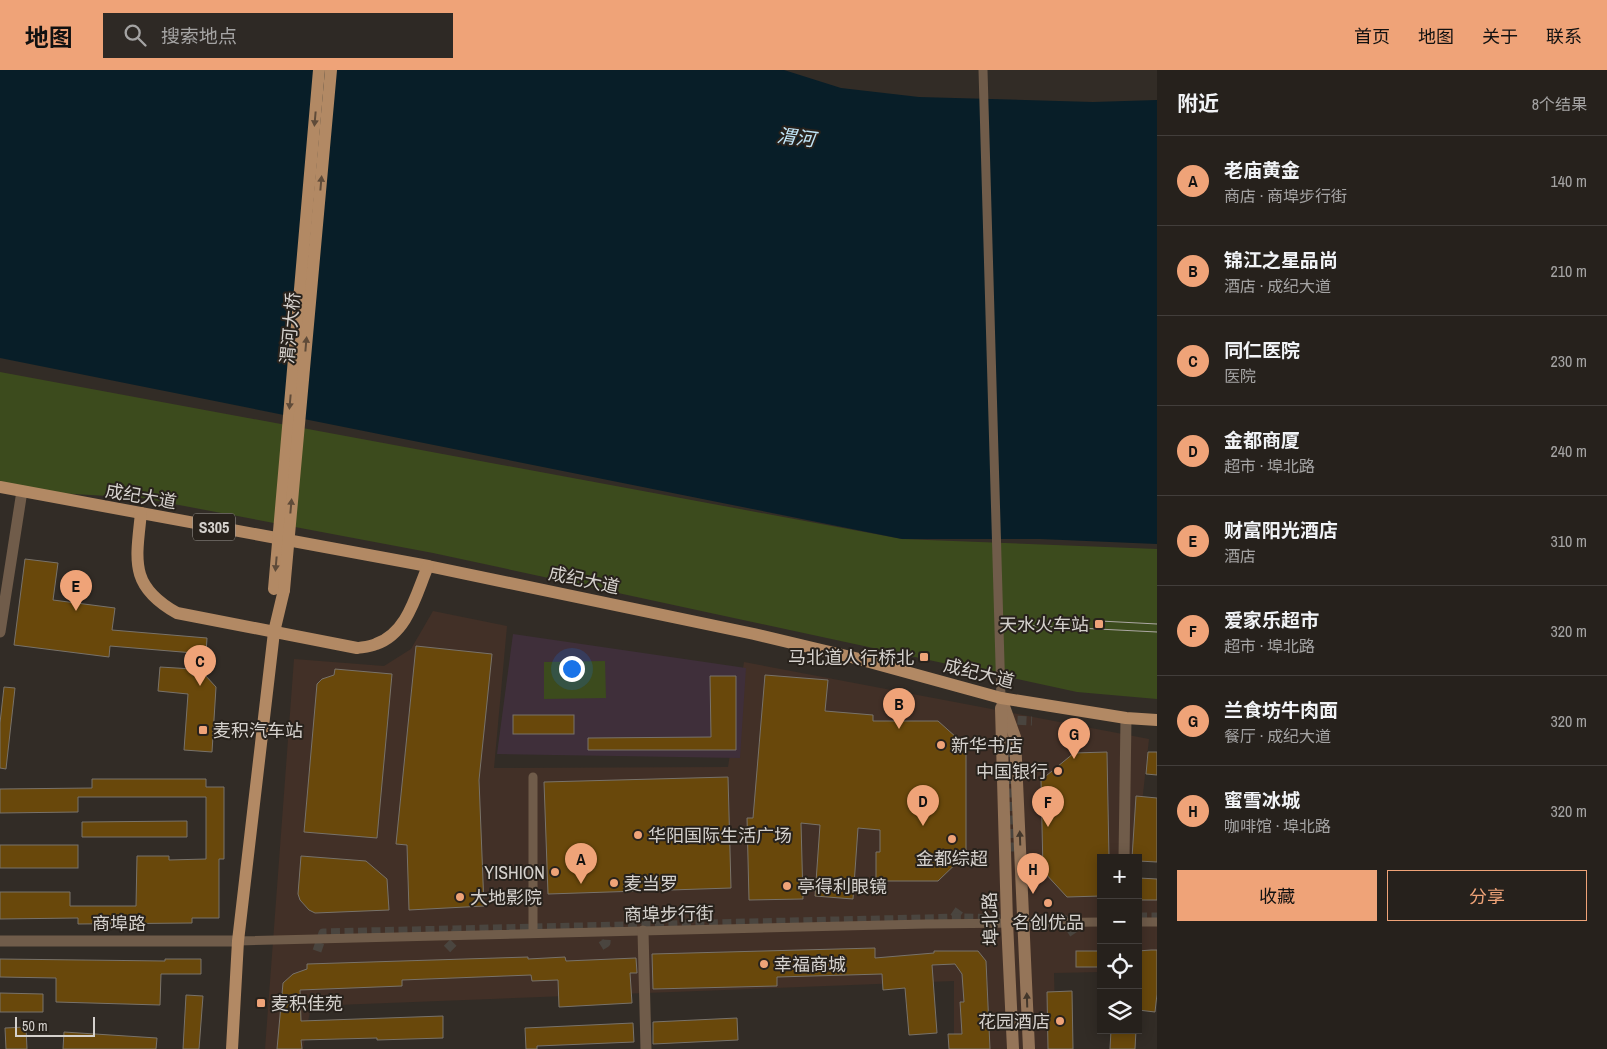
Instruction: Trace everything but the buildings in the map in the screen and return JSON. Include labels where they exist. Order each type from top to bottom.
[{"type":"main road","name":"渭河大桥","points":[[279,589],[319,70]]},
{"type":"main road","name":"渭河大桥","points":[[279,589],[331,70]]},
{"type":"main road","name":"成纪大道","points":[[0,487],[428,566],[754,634],[855,658],[1001,698],[1126,718],[1157,720]]},
{"type":"main road","points":[[141,513],[136,558],[140,575],[148,591],[161,604],[177,613],[357,648],[376,644],[393,635],[405,620],[428,566]]},
{"type":"main road","points":[[232,1049],[238,941],[279,589]]},
{"type":"main road","points":[[1001,698],[1016,737],[1029,1049]]},
{"type":"main road","name":"埠北路","points":[[1001,698],[1012,1049]]},
{"type":"street","points":[[984,70],[1001,698]]},
{"type":"street","points":[[0,632],[22,491]]},
{"type":"street","points":[[1124,854],[1126,718]]},
{"type":"street","points":[[533,934],[534,777]]},
{"type":"street","name":"商埠步行街","points":[[238,941],[1007,922],[1097,922]]},
{"type":"street","points":[[1142,922],[1157,922]]},
{"type":"street","points":[[643,931],[646,1049]]},
{"type":"street","name":"商埠路","points":[[0,941],[238,941]]},
{"type":"shaded area","points":[[433,611],[507,626],[494,768],[728,767],[744,662],[1149,739],[1136,854],[1097,854],[1097,972],[1054,973],[1056,1049],[954,1049],[954,981],[311,1006],[303,1049],[265,1049],[294,659],[384,666],[411,649]]},
{"type":"shaded area","points":[[513,634],[746,668],[740,758],[497,754]]},
{"type":"shaded area","points":[[1142,890],[1157,891],[1157,972],[1142,972]]},
{"type":"green space","points":[[0,372],[902,539],[1157,549],[1157,699],[1077,692],[433,553],[142,498],[22,491],[0,487]]},
{"type":"green space","points":[[605,661],[606,698],[544,699],[544,662]]},
{"type":"water","name":"渭河","points":[[0,70],[784,70],[841,88],[919,97],[1093,102],[1157,100],[1157,544],[1040,539],[902,539],[0,358]]},
{"type":"tunnel","points":[[1009,725],[1009,720],[1032,721]]},
{"type":"tunnel","points":[[1010,748],[1011,854]]},
{"type":"tunnel","points":[[953,911],[963,918],[1011,919]]},
{"type":"tunnel","points":[[1142,917],[1157,917]]},
{"type":"tunnel","points":[[317,951],[323,933],[963,918]]},
{"type":"tunnel","points":[[1062,919],[1064,919],[1074,934]]},
{"type":"tunnel","points":[[601,946],[606,943],[607,926]]},
{"type":"tunnel","points":[[447,949],[454,942],[456,930]]},
{"type":"tram line","points":[[1100,621],[1157,624]]},
{"type":"tram line","points":[[1019,625],[1157,632]]},
{"type":"place","name":"财富阳光酒店","points":[[76,611]]},
{"type":"place","name":"天水火车站","points":[[1099,624]]},
{"type":"place","name":"马北道人行桥北","points":[[924,657]]},
{"type":"place","name":"同仁医院","points":[[200,686]]},
{"type":"place","name":"锦江之星品尚","points":[[899,729]]},
{"type":"place","name":"麦积汽车站","points":[[203,730]]},
{"type":"place","name":"新华书店","points":[[941,745]]},
{"type":"place","name":"兰食坊牛肉面","points":[[1074,759]]},
{"type":"place","name":"中国银行","points":[[1058,771]]},
{"type":"place","name":"金都商厦","points":[[923,826]]},
{"type":"place","name":"爱家乐超市","points":[[1048,827]]},
{"type":"place","name":"华阳国际生活广场","points":[[638,835]]},
{"type":"place","name":"金都综超","points":[[952,839]]},
{"type":"place","name":"YISHION","points":[[555,872]]},
{"type":"place","name":"麦当罗","points":[[614,883]]},
{"type":"place","name":"老庙黄金","points":[[581,884]]},
{"type":"place","name":"亭得利眼镜","points":[[787,886]]},
{"type":"place","name":"蜜雪冰城","points":[[1033,894]]},
{"type":"place","name":"大地影院","points":[[460,897]]},
{"type":"place","name":"名创优品","points":[[1048,903]]},
{"type":"place","name":"幸福商城","points":[[764,964]]},
{"type":"place","name":"麦积佳苑","points":[[261,1003]]},
{"type":"place","name":"花园酒店","points":[[1060,1021]]}]
